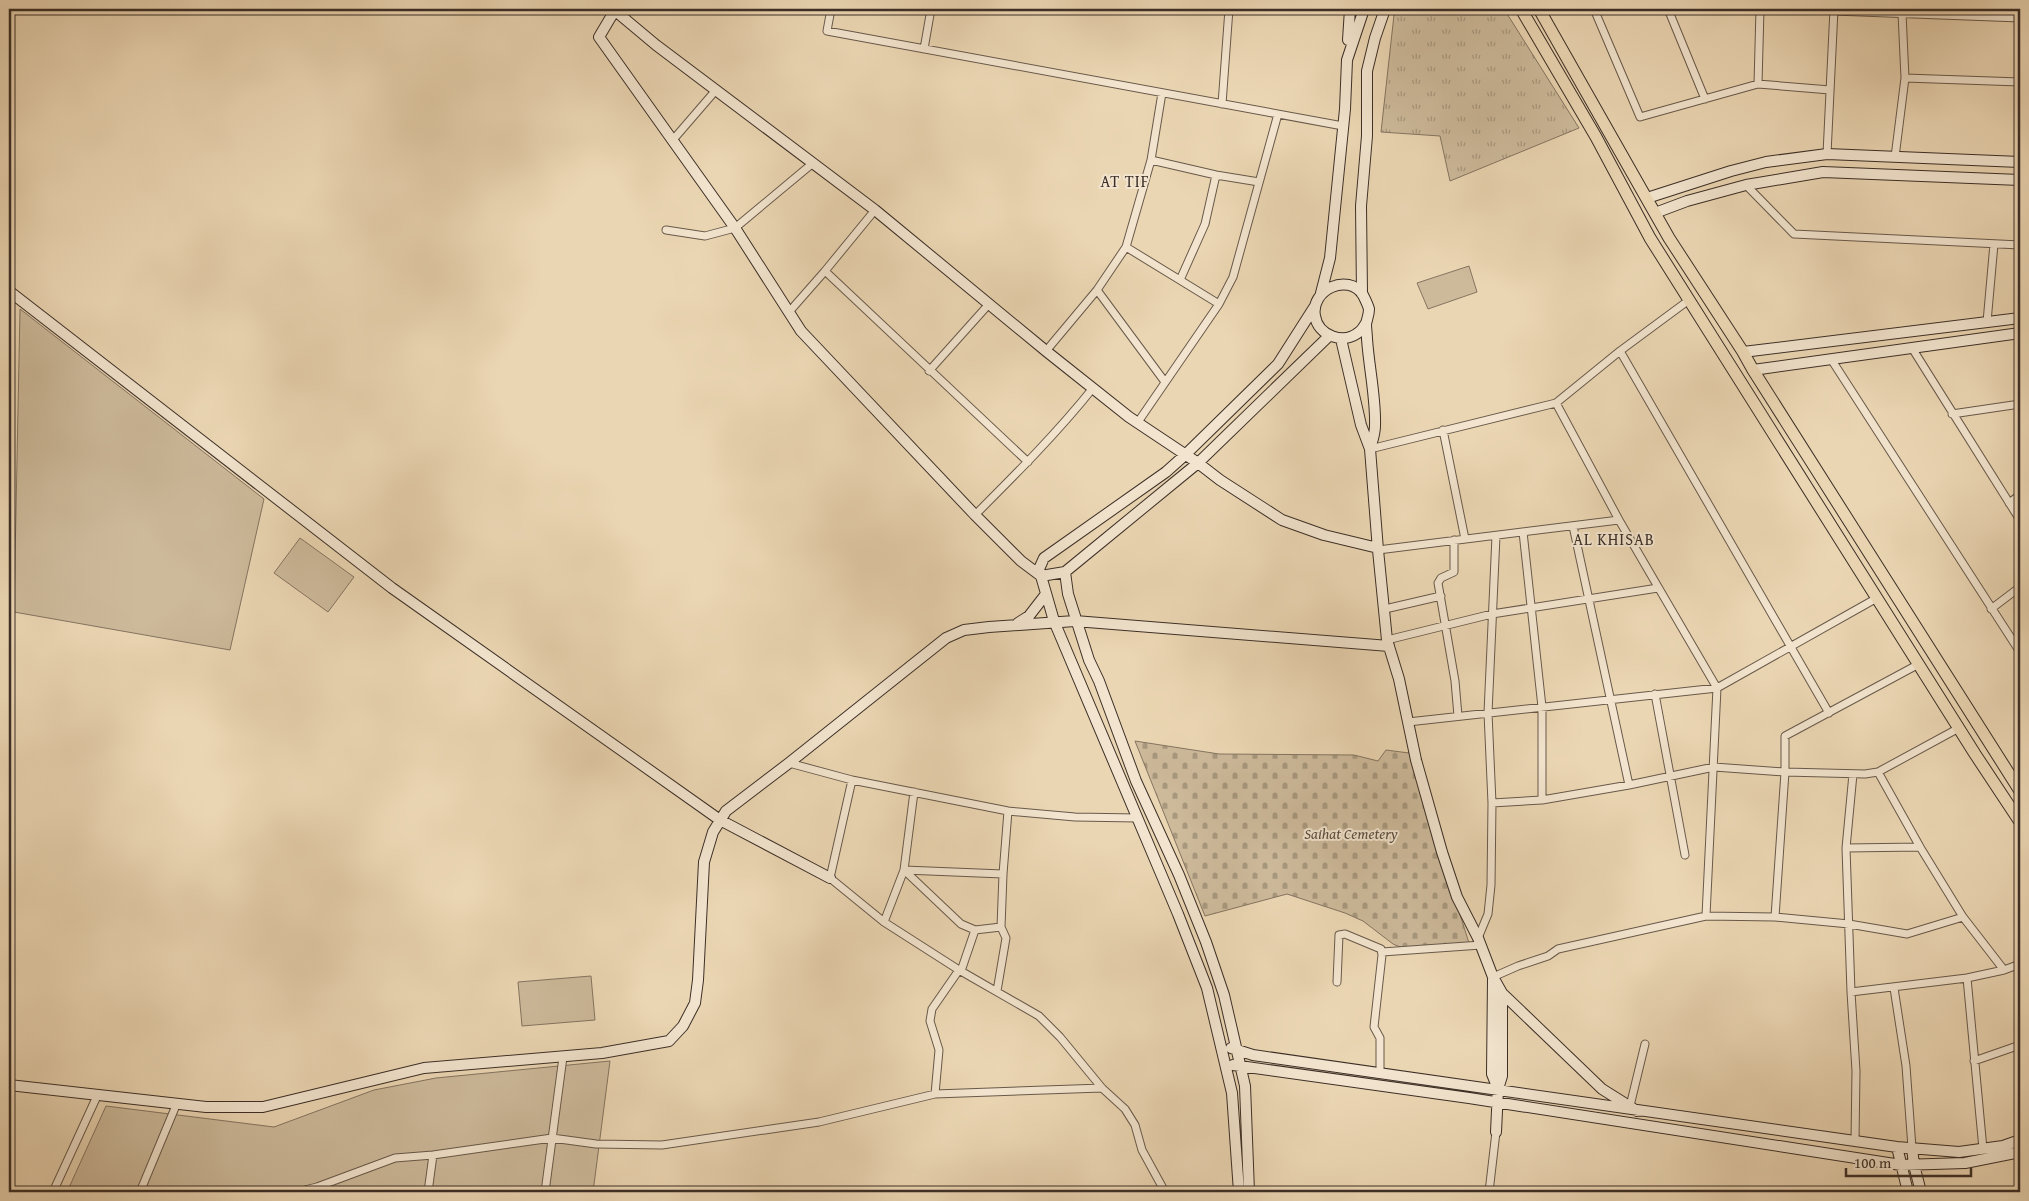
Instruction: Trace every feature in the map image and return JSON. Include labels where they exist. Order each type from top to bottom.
[{"type":"main road","points":[[1329,336],[1198,463],[1065,572],[1041,576],[1021,561],[975,515],[801,332],[734,228],[599,37],[614,9],[656,45],[875,210],[1093,388],[1138,422],[1198,463],[1220,480],[1282,520],[1324,535],[1378,549]]},
{"type":"main road","points":[[1239,1192],[1232,1093],[1207,988],[1054,621],[1039,570],[1044,558],[1166,472],[1185,455],[1278,364],[1315,306],[1321,293],[1330,258],[1343,126],[1350,9]]},
{"type":"main road","points":[[1347,60],[1364,9]]},
{"type":"main road","points":[[1370,448],[1376,428],[1366,323],[1369,309],[1362,294],[1361,206],[1367,136],[1367,72],[1375,38],[1385,9]]},
{"type":"main road","points":[[1521,9],[1596,137],[1650,238],[2020,822]]},
{"type":"main road","points":[[1539,9],[1669,238],[2020,789]]},
{"type":"main road","points":[[1647,198],[1766,162],[1827,154],[2020,162]]},
{"type":"main road","points":[[1655,213],[1687,201],[1746,185],[1823,172],[2020,180]]},
{"type":"main road","points":[[1321,293],[1336,285],[1350,286],[1362,294]]},
{"type":"main road","points":[[9,291],[392,588],[720,820],[830,878]]},
{"type":"main road","points":[[1315,306],[1314,316],[1319,327],[1329,336],[1341,339],[1358,333],[1366,323]]},
{"type":"main road","points":[[1743,352],[2020,318]]},
{"type":"main road","points":[[1753,370],[2020,333]]},
{"type":"main road","points":[[1341,339],[1361,424],[1370,448],[1388,643],[1399,679],[1416,760],[1457,897],[1502,993],[1602,1089],[1633,1109]]},
{"type":"main road","points":[[1065,572],[1065,582],[1076,621],[1136,781],[1179,875],[1206,942],[1224,995],[1245,1086],[1249,1192]]},
{"type":"main road","points":[[1016,624],[1029,616],[1046,594]]},
{"type":"main road","points":[[9,1086],[206,1107],[263,1107],[424,1068],[602,1053],[669,1041],[684,1026],[695,1003],[698,980],[704,862],[713,832],[726,811],[946,638],[964,630],[1016,624],[1076,621],[1388,643]]},
{"type":"main road","points":[[1494,978],[1492,1074],[1498,1089]]},
{"type":"main road","points":[[1496,1132],[1498,1089],[1502,1076],[1502,993]]},
{"type":"main road","points":[[1221,1045],[1253,1055],[1897,1147],[1959,1152],[2004,1146],[2020,1140]]},
{"type":"main road","points":[[1225,1063],[1901,1165],[1965,1163],[2020,1152]]},
{"type":"main road","points":[[1897,1147],[1908,1192]]},
{"type":"main road","points":[[1912,1148],[1921,1192]]},
{"type":"street","points":[[831,9],[827,31],[1343,126]]},
{"type":"street","points":[[924,49],[931,9]]},
{"type":"street","points":[[1222,104],[1229,9]]},
{"type":"street","points":[[1594,9],[1640,117],[1758,84],[1830,90]]},
{"type":"street","points":[[1668,9],[1705,99]]},
{"type":"street","points":[[1758,84],[1760,9]]},
{"type":"street","points":[[1827,154],[1834,10],[1902,13],[1989,13],[2020,18]]},
{"type":"street","points":[[1895,158],[1905,78],[1902,13]]},
{"type":"street","points":[[1905,78],[2020,82]]},
{"type":"street","points":[[672,141],[716,90]]},
{"type":"street","points":[[1046,351],[1097,290],[1126,247],[1152,160],[1162,93]]},
{"type":"street","points":[[1138,422],[1219,304],[1233,277],[1278,114]]},
{"type":"street","points":[[1152,160],[1216,175],[1259,182]]},
{"type":"street","points":[[666,230],[705,236],[734,228],[813,163]]},
{"type":"street","points":[[1180,280],[1205,224],[1216,175]]},
{"type":"street","points":[[1746,185],[1794,234],[2020,245]]},
{"type":"street","points":[[788,312],[825,271],[875,210]]},
{"type":"street","points":[[1987,322],[1994,244]]},
{"type":"street","points":[[1126,247],[1219,304]]},
{"type":"street","points":[[825,271],[1028,462]]},
{"type":"street","points":[[1097,290],[1165,382]]},
{"type":"street","points":[[1370,448],[1556,403],[1620,351],[1689,300]]},
{"type":"street","points":[[930,370],[989,304]]},
{"type":"street","points":[[1912,348],[2020,520]]},
{"type":"street","points":[[1620,351],[1829,713]]},
{"type":"street","points":[[1831,359],[2020,652]]},
{"type":"street","points":[[975,515],[1028,462],[1093,388]]},
{"type":"street","points":[[1556,403],[1619,520],[1718,688],[1706,916]]},
{"type":"street","points":[[1952,414],[2020,404]]},
{"type":"street","points":[[1443,430],[1465,539]]},
{"type":"street","points":[[2009,502],[2020,495]]},
{"type":"street","points":[[1378,549],[1619,520]]},
{"type":"street","points":[[1573,526],[1587,598],[1629,785]]},
{"type":"street","points":[[1524,532],[1542,707],[1542,800]]},
{"type":"street","points":[[1382,952],[1479,941],[1488,914],[1492,885],[1492,803],[1488,713],[1496,536]]},
{"type":"street","points":[[1454,540],[1455,569],[1451,574],[1439,580],[1458,716]]},
{"type":"street","points":[[1991,608],[2020,587]]},
{"type":"street","points":[[1388,643],[1446,624],[1492,614],[1658,588]]},
{"type":"street","points":[[1385,609],[1441,596]]},
{"type":"street","points":[[1408,722],[1718,688],[1877,598]]},
{"type":"street","points":[[1775,917],[1785,772],[1785,736],[1919,664]]},
{"type":"street","points":[[1655,694],[1685,855]]},
{"type":"street","points":[[1492,803],[1542,800],[1629,785],[1714,767],[1785,772],[1853,774],[1878,772],[1959,728]]},
{"type":"street","points":[[789,763],[852,780],[1008,811],[1075,817],[1137,818]]},
{"type":"street","points":[[1878,772],[1920,847],[1963,917],[2004,970]]},
{"type":"street","points":[[1853,774],[1846,848],[1856,1071],[1855,1142]]},
{"type":"street","points":[[852,780],[830,878],[884,922],[960,970],[1039,1016],[1060,1037],[1102,1088],[1125,1109],[1135,1125],[1142,1150],[1164,1192]]},
{"type":"street","points":[[884,922],[904,870],[914,792]]},
{"type":"street","points":[[997,991],[1006,938],[1000,927],[1008,811]]},
{"type":"street","points":[[1846,848],[1920,847]]},
{"type":"street","points":[[904,870],[1003,874]]},
{"type":"street","points":[[904,870],[961,924],[976,930],[1000,927]]},
{"type":"street","points":[[1494,978],[1518,966],[1548,956],[1558,949],[1706,916],[1775,917],[1849,924],[1907,934],[1963,917]]},
{"type":"street","points":[[935,1094],[939,1050],[930,1021],[932,1009],[960,970],[976,930]]},
{"type":"street","points":[[1337,982],[1337,939],[1341,934],[1378,947],[1382,952],[1374,1027],[1380,1038],[1380,1073]]},
{"type":"street","points":[[1851,992],[1967,978],[2004,970],[2020,964]]},
{"type":"street","points":[[1967,978],[1983,1149]]},
{"type":"street","points":[[1894,988],[1906,1066],[1912,1148]]},
{"type":"street","points":[[1633,1109],[1645,1044]]},
{"type":"street","points":[[1974,1061],[2020,1046]]},
{"type":"street","points":[[545,1192],[563,1057]]},
{"type":"street","points":[[297,1192],[317,1187],[396,1158],[433,1155],[552,1138],[596,1144],[662,1145],[819,1122],[935,1094],[1102,1088]]},
{"type":"street","points":[[52,1192],[98,1094]]},
{"type":"street","points":[[171,1192],[140,1191],[177,1104]]},
{"type":"street","points":[[1489,1192],[1496,1132]]},
{"type":"street","points":[[428,1192],[433,1155]]},
{"type":"green space","points":[[1398,9],[1504,9],[1579,128],[1450,181],[1440,136],[1381,132],[1394,15]]},
{"type":"green space","points":[[1469,266],[1477,292],[1428,309],[1417,283]]},
{"type":"green space","points":[[20,309],[264,499],[230,650],[14,612]]},
{"type":"green space","points":[[300,538],[354,577],[328,612],[274,573]]},
{"type":"green space","name":"Saihat Cemetery","points":[[1135,741],[1219,754],[1354,755],[1378,761],[1386,750],[1409,753],[1469,943],[1405,949],[1393,944],[1363,921],[1345,913],[1287,894],[1205,916]]},
{"type":"green space","points":[[591,976],[595,1020],[522,1026],[518,982]]},
{"type":"green space","points":[[610,1061],[593,1192],[67,1192],[106,1106],[274,1127],[374,1090],[436,1078]]},
{"type":"district","name":"AT TIF","points":[[1125,181]]},
{"type":"district","name":"AL KHISAB","points":[[1614,539]]}]
